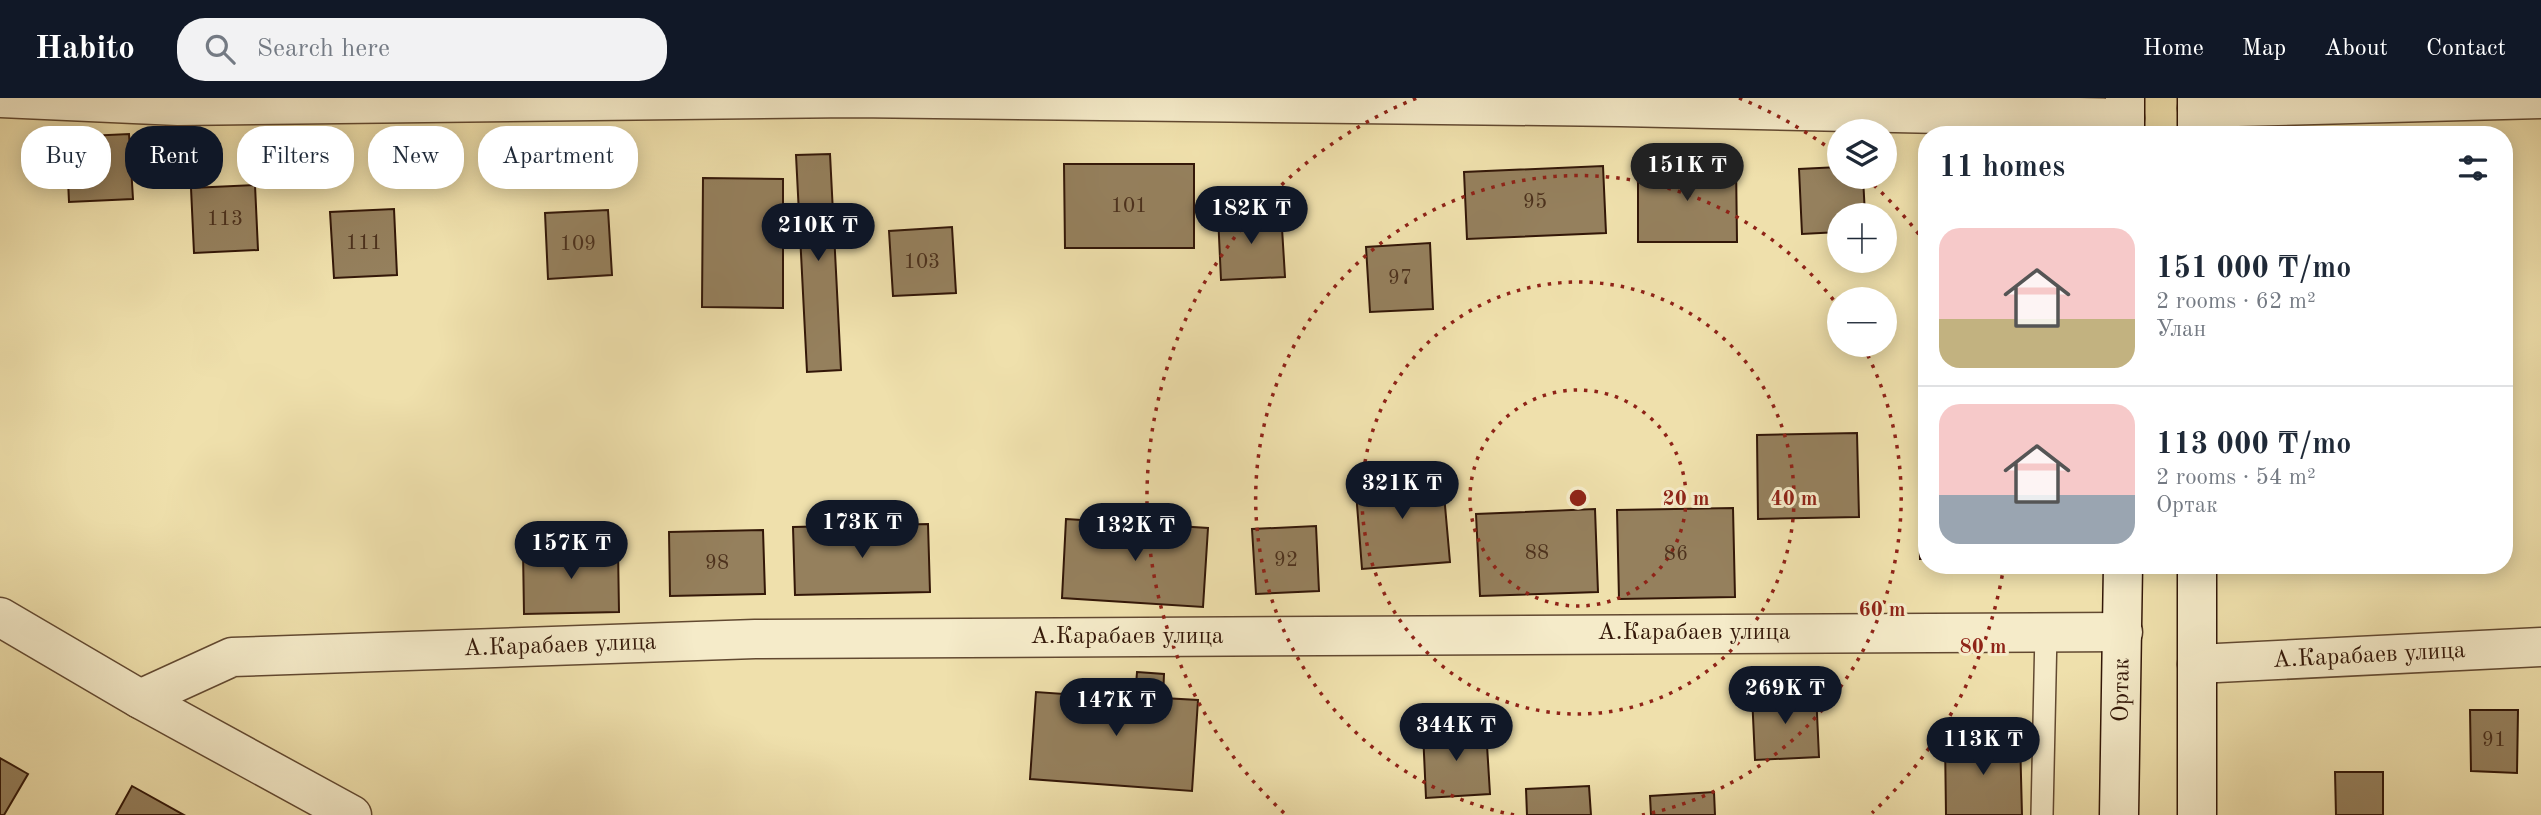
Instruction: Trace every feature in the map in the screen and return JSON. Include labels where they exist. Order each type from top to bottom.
[{"type":"street","points":[[0,98],[178,106],[853,98],[1634,107],[2025,107],[2125,117]]},
{"type":"street","points":[[2197,113],[2541,99]]},
{"type":"street","name":"Ортак","points":[[2119,815],[2123,574]]},
{"type":"street","points":[[2197,574],[2197,815]]},
{"type":"street","points":[[0,617],[140,699],[352,815]]},
{"type":"street","name":"А.Карабаев улица","points":[[140,699],[232,657],[714,640],[2123,632]]},
{"type":"street","name":"А.Карабаев улица","points":[[2197,664],[2541,647]]},
{"type":"lane","points":[[2042,815],[2046,632]]},
{"type":"building","points":[[125,134],[125,189],[132,189],[133,199],[69,202],[68,189],[111,189],[111,135]]},
{"type":"building","points":[[830,154],[841,370],[807,372],[796,155]]},
{"type":"building","points":[[1736,163],[1737,242],[1638,242],[1638,164]]},
{"type":"building","points":[[1064,164],[1194,164],[1194,248],[1065,248]]},
{"type":"building","points":[[1603,166],[1606,233],[1467,239],[1464,172]]},
{"type":"building","points":[[1827,168],[1827,189],[1864,189],[1864,203],[1827,203],[1827,233],[1802,234],[1799,169]]},
{"type":"building","points":[[703,178],[783,179],[783,308],[702,307]]},
{"type":"building","points":[[223,186],[255,189],[258,250],[194,253],[191,189],[223,189]]},
{"type":"building","points":[[394,209],[397,275],[334,278],[330,212]]},
{"type":"building","points":[[608,210],[612,275],[548,279],[545,213]]},
{"type":"building","points":[[1281,212],[1285,277],[1221,280],[1218,215]]},
{"type":"building","points":[[952,227],[956,293],[893,296],[889,231]]},
{"type":"building","points":[[1430,243],[1433,309],[1370,312],[1366,247]]},
{"type":"building","points":[[1857,433],[1859,517],[1758,519],[1757,435]]},
{"type":"building","points":[[1442,472],[1450,562],[1362,569],[1355,479]]},
{"type":"building","points":[[1733,508],[1735,597],[1619,599],[1617,510]]},
{"type":"building","points":[[1595,509],[1598,592],[1480,596],[1476,514]]},
{"type":"building","points":[[1066,519],[1208,528],[1203,607],[1062,598]]},
{"type":"building","points":[[928,524],[930,592],[795,595],[793,527]]},
{"type":"building","points":[[1316,526],[1319,591],[1256,594],[1252,529]]},
{"type":"building","points":[[763,530],[765,594],[670,596],[669,532]]},
{"type":"building","points":[[618,549],[619,612],[524,614],[523,550]]},
{"type":"building","points":[[1137,672],[1164,674],[1163,698],[1198,700],[1192,791],[1030,779],[1036,692],[1135,699]]},
{"type":"building","points":[[1816,692],[1819,757],[1755,760],[1752,695]]},
{"type":"building","points":[[2470,710],[2518,710],[2517,773],[2471,771]]},
{"type":"building","points":[[1486,729],[1490,794],[1426,798],[1423,732]]},
{"type":"building","points":[[2020,738],[2022,815],[1946,815],[1945,740]]},
{"type":"building","points":[[0,758],[28,774],[4,815],[0,815]]},
{"type":"building","points":[[2335,772],[2383,772],[2383,815],[2336,815]]},
{"type":"building","points":[[132,786],[184,815],[116,815]]},
{"type":"building","points":[[1589,786],[1591,815],[1527,815],[1526,789]]},
{"type":"building","points":[[1714,792],[1715,815],[1651,815],[1650,796]]}]
